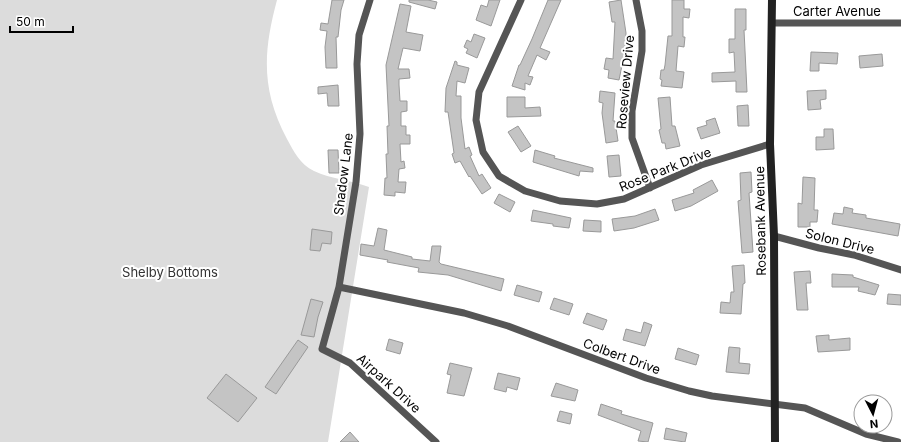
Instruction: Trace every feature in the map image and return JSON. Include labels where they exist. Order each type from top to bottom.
[{"type":"street","name":"Shadow Lane","points":[[322,349],[339,287],[356,182],[360,134],[357,64],[359,35],[370,0]]},
{"type":"street","name":"Rose Park Drive","points":[[521,0],[479,92],[476,120],[483,152],[499,176],[525,191],[560,201],[597,204],[624,199],[701,165],[770,144]]},
{"type":"street","name":"Roseview Drive","points":[[636,0],[642,31],[642,51],[632,111],[632,138],[650,188]]},
{"type":"street","name":"Rosebank Avenue","points":[[772,0],[773,23],[770,144],[774,236],[775,442]]},
{"type":"street","name":"Carter Avenue","points":[[773,23],[901,23]]},
{"type":"street","name":"Solon Drive","points":[[774,236],[819,248],[854,255],[901,270]]},
{"type":"street","name":"Colbert Drive","points":[[339,287],[477,316],[508,326],[646,378],[689,391],[712,396],[804,408],[866,434],[899,442]]},
{"type":"street","name":"Airpark Drive","points":[[322,349],[350,363],[436,442]]},
{"type":"green space","name":"Shelby Bottoms","points":[[0,0],[277,0],[269,37],[267,71],[272,104],[287,139],[298,157],[305,165],[314,171],[369,187],[328,442],[0,442]]},
{"type":"building","points":[[332,0],[344,0],[341,10],[338,37],[336,37],[337,68],[326,68],[325,47],[327,31],[320,30],[321,23],[328,24]]},
{"type":"building","points":[[409,0],[428,0],[437,2],[435,9],[409,2]]},
{"type":"building","points":[[489,0],[500,0],[491,26],[476,20],[481,5],[487,7]]},
{"type":"building","points":[[548,0],[561,0],[540,48],[550,52],[546,60],[537,55],[528,76],[533,77],[530,85],[525,83],[525,90],[512,86],[519,65],[532,39]]},
{"type":"building","points":[[621,0],[626,33],[625,51],[619,80],[608,78],[609,70],[604,69],[606,58],[613,59],[615,22],[612,22],[609,2]]},
{"type":"building","points":[[672,0],[684,0],[684,9],[690,9],[689,18],[683,17],[683,37],[685,37],[684,47],[678,46],[676,71],[684,72],[682,88],[661,86],[662,80],[660,79],[661,70],[664,70],[665,65],[668,36],[672,36]]},
{"type":"building","points":[[400,4],[411,6],[406,32],[423,35],[420,51],[403,48],[398,69],[409,69],[410,78],[399,79],[399,85],[400,101],[407,101],[407,111],[401,112],[401,126],[406,126],[406,135],[410,135],[410,144],[400,144],[401,162],[404,161],[405,168],[399,169],[398,182],[406,182],[405,193],[395,192],[395,196],[384,195],[385,178],[387,178],[387,126],[389,126],[386,65]]},
{"type":"building","points":[[735,9],[746,9],[746,30],[744,30],[747,92],[736,92],[736,81],[712,82],[712,73],[735,72],[734,52],[729,53],[729,39],[735,39]]},
{"type":"building","points":[[474,34],[485,38],[477,58],[466,53],[468,49],[464,47],[467,40],[471,42]]},
{"type":"building","points":[[811,52],[838,53],[837,64],[819,63],[819,71],[810,71]]},
{"type":"building","points":[[882,54],[883,66],[860,68],[859,56]]},
{"type":"building","points":[[455,61],[457,62],[457,65],[469,68],[465,83],[457,81],[456,96],[461,96],[461,118],[465,149],[469,147],[472,155],[470,156],[479,176],[482,174],[491,188],[482,194],[470,176],[469,177],[460,161],[455,163],[452,154],[454,153],[448,112],[445,112],[446,88]]},
{"type":"building","points":[[338,85],[339,106],[328,106],[327,93],[318,94],[318,87]]},
{"type":"building","points":[[826,90],[826,99],[820,100],[821,109],[808,110],[807,91]]},
{"type":"building","points":[[600,91],[615,93],[613,121],[615,121],[618,141],[606,143],[602,113],[603,103],[599,102]]},
{"type":"building","points":[[507,97],[525,97],[525,108],[540,107],[541,116],[507,117]]},
{"type":"building","points":[[670,97],[672,126],[675,126],[680,146],[666,149],[665,143],[662,143],[659,130],[661,129],[658,98]]},
{"type":"building","points":[[748,105],[749,126],[738,126],[737,106]]},
{"type":"building","points":[[715,118],[720,133],[701,139],[697,128],[707,125],[706,121]]},
{"type":"building","points":[[518,126],[531,146],[521,152],[508,132]]},
{"type":"building","points":[[824,129],[833,129],[834,149],[816,150],[816,137],[824,137]]},
{"type":"building","points":[[328,150],[338,150],[339,173],[329,173]]},
{"type":"building","points":[[535,150],[555,156],[554,158],[593,168],[593,172],[580,171],[579,176],[533,162]]},
{"type":"building","points":[[619,155],[621,176],[609,177],[607,156]]},
{"type":"building","points":[[751,172],[752,192],[749,193],[753,252],[742,253],[738,201],[741,200],[740,173]]},
{"type":"building","points":[[803,177],[815,178],[814,210],[818,210],[817,222],[810,222],[810,227],[798,227],[798,203],[802,204]]},
{"type":"building","points":[[712,180],[718,191],[691,206],[675,211],[672,200],[694,193],[693,190]]},
{"type":"building","points":[[499,194],[515,202],[510,212],[494,203]]},
{"type":"building","points":[[844,207],[853,209],[852,213],[866,215],[866,218],[900,224],[898,236],[832,224],[834,213],[843,214]]},
{"type":"building","points":[[655,209],[659,220],[634,228],[614,231],[612,219],[635,216]]},
{"type":"building","points":[[533,210],[571,218],[569,228],[531,221]]},
{"type":"building","points":[[584,220],[601,221],[601,232],[583,231]]},
{"type":"building","points":[[378,228],[387,230],[384,250],[412,257],[412,259],[430,261],[432,246],[441,246],[439,262],[441,264],[504,279],[501,291],[448,275],[418,272],[419,268],[360,255],[361,244],[374,246]]},
{"type":"building","points":[[312,229],[332,232],[331,244],[322,243],[320,251],[310,250]]},
{"type":"building","points":[[744,265],[745,283],[743,284],[741,314],[720,313],[721,302],[730,303],[731,292],[734,292],[732,266]]},
{"type":"building","points":[[810,271],[811,283],[806,283],[808,310],[797,310],[794,272]]},
{"type":"building","points":[[832,274],[853,275],[853,277],[879,285],[875,295],[858,291],[859,287],[832,287]]},
{"type":"building","points":[[517,285],[542,292],[539,302],[514,295]]},
{"type":"building","points":[[888,294],[901,295],[901,305],[887,304]]},
{"type":"building","points":[[554,298],[573,304],[569,315],[550,309]]},
{"type":"building","points":[[311,299],[323,302],[314,337],[301,335]]},
{"type":"building","points":[[587,313],[607,320],[603,330],[583,323]]},
{"type":"building","points":[[644,322],[652,325],[645,346],[623,340],[626,329],[641,333]]},
{"type":"building","points":[[829,335],[829,340],[850,338],[850,350],[818,352],[816,336]]},
{"type":"building","points":[[389,339],[403,343],[400,354],[386,350]]},
{"type":"building","points":[[298,340],[308,347],[276,394],[265,387]]},
{"type":"building","points":[[729,347],[740,348],[739,363],[750,364],[749,374],[726,372]]},
{"type":"building","points":[[678,348],[699,355],[696,365],[675,359]]},
{"type":"building","points":[[450,363],[472,368],[464,396],[447,393],[451,375],[447,374]]},
{"type":"building","points":[[498,373],[520,378],[517,390],[507,387],[506,392],[494,389]]},
{"type":"building","points":[[226,374],[257,398],[238,422],[207,398]]},
{"type":"building","points":[[556,383],[578,390],[575,401],[551,396]]},
{"type":"building","points":[[601,404],[622,411],[621,414],[653,423],[648,442],[638,441],[641,431],[598,415]]},
{"type":"building","points":[[560,411],[572,414],[570,424],[557,421]]},
{"type":"building","points":[[666,428],[687,433],[685,442],[664,439]]},
{"type":"building","points":[[350,432],[359,442],[340,442]]}]
